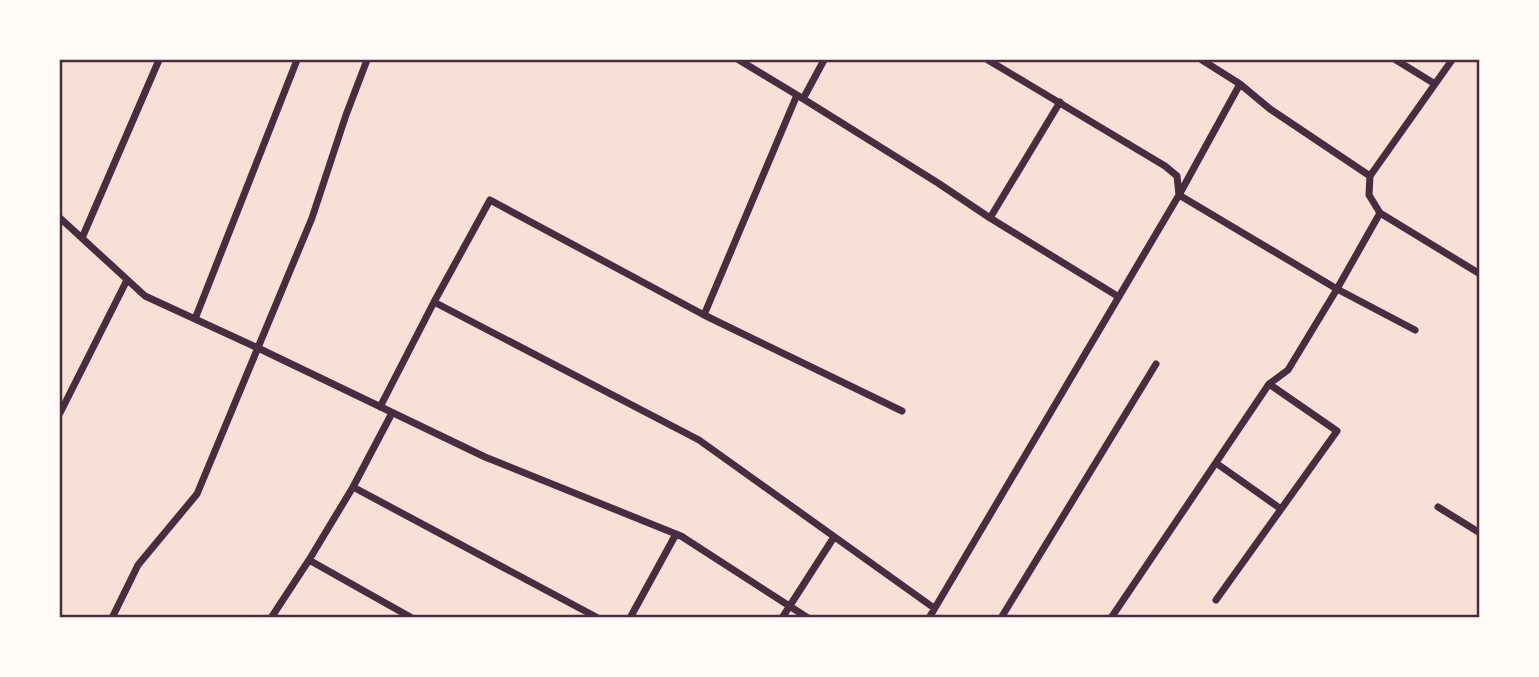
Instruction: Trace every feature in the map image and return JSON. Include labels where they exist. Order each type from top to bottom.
[{"type":"street","points":[[82,238],[159,60]]},
{"type":"street","points":[[195,319],[297,60]]},
{"type":"street","points":[[112,618],[138,565],[197,494],[312,218],[346,115],[368,60]]},
{"type":"street","points":[[739,60],[1119,297]]},
{"type":"street","points":[[705,315],[800,97],[824,60]]},
{"type":"street","points":[[988,60],[1165,166],[1177,176],[1179,195]]},
{"type":"street","points":[[1202,60],[1240,84],[1269,109],[1370,176]]},
{"type":"street","points":[[1396,60],[1435,84]]},
{"type":"street","points":[[1452,60],[1370,176],[1369,195],[1380,214],[1479,274]]},
{"type":"street","points":[[929,618],[1179,195],[1240,84]]},
{"type":"street","points":[[989,218],[1060,102]]},
{"type":"street","points":[[1179,195],[1337,289],[1415,330]]},
{"type":"street","points":[[380,407],[433,302],[490,200],[705,315],[902,411]]},
{"type":"street","points":[[1111,618],[1269,384],[1288,370],[1380,214]]},
{"type":"street","points":[[60,218],[145,296],[485,457],[676,534],[808,618]]},
{"type":"street","points":[[60,413],[127,280]]},
{"type":"street","points":[[433,302],[699,440],[934,608]]},
{"type":"street","points":[[1000,618],[1156,364]]},
{"type":"street","points":[[1216,600],[1337,431],[1269,384]]},
{"type":"street","points":[[271,618],[353,487],[392,413]]},
{"type":"street","points":[[1216,463],[1281,509]]},
{"type":"street","points":[[353,487],[597,618]]},
{"type":"street","points":[[1438,508],[1479,533]]},
{"type":"street","points":[[630,618],[676,534]]},
{"type":"street","points":[[782,618],[834,537]]},
{"type":"street","points":[[309,560],[412,618]]}]
